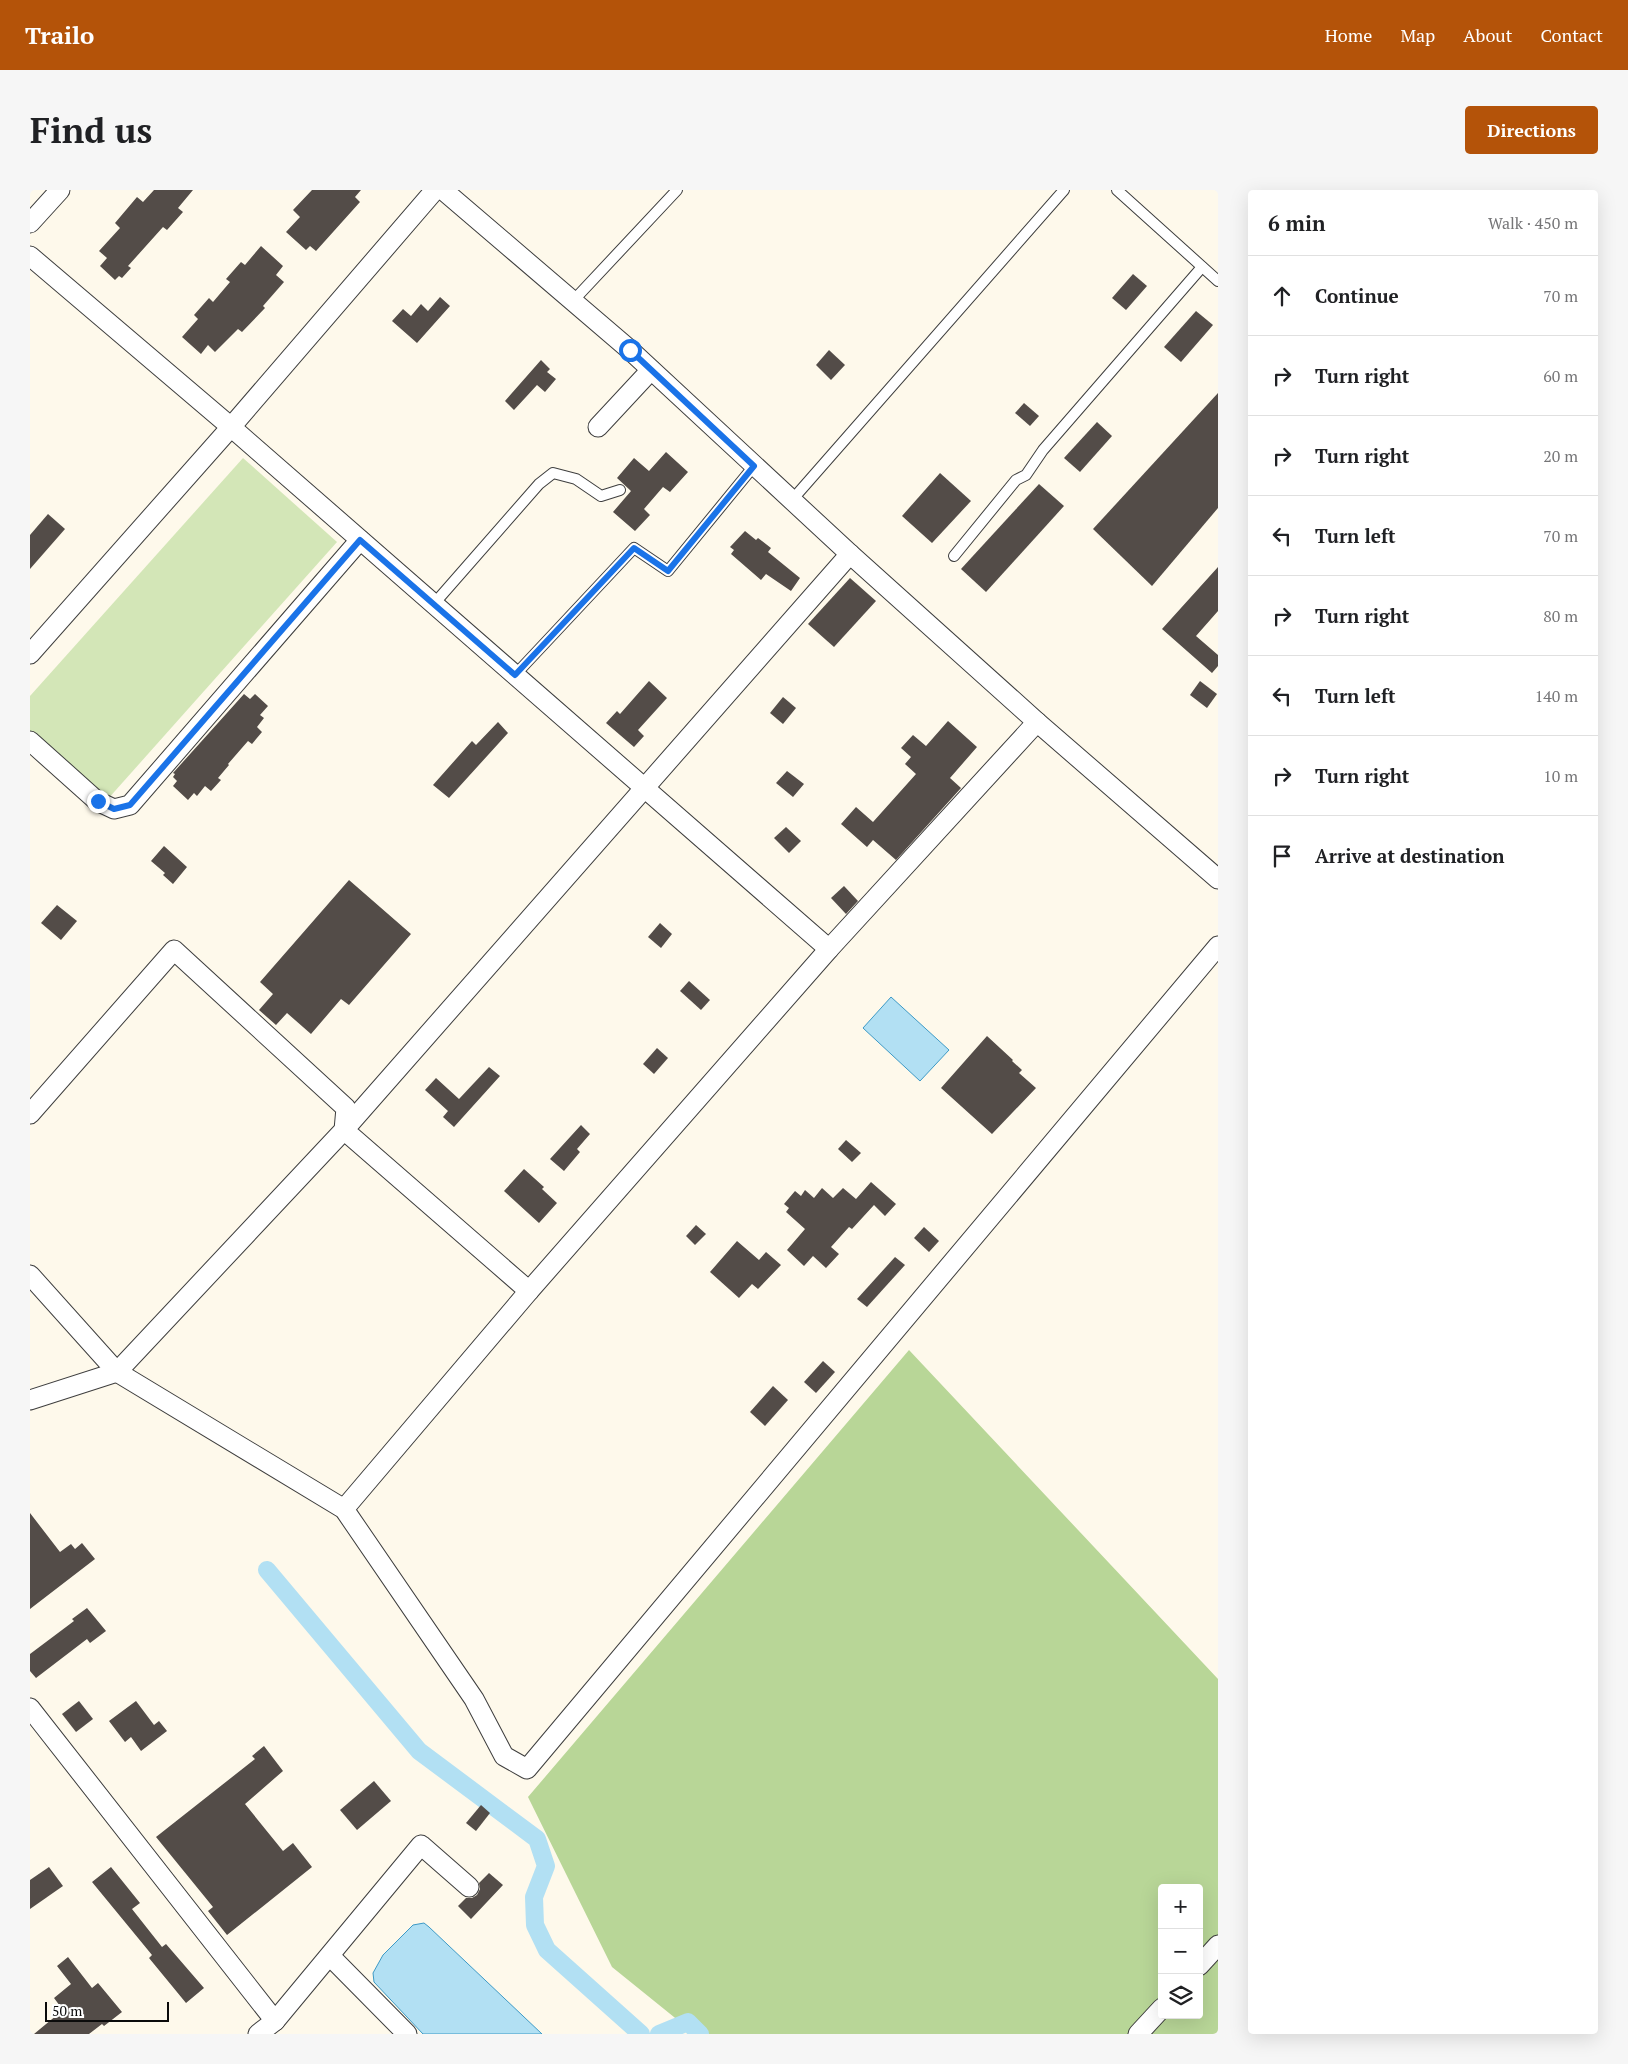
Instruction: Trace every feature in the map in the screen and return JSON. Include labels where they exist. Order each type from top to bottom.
[{"type":"street","points":[[30,223],[60,190]]},
{"type":"street","points":[[30,654],[231,427],[434,190]]},
{"type":"street","points":[[443,190],[651,370],[850,554],[1037,722],[1218,879]]},
{"type":"street","points":[[30,256],[231,427],[829,949]]},
{"type":"street","points":[[598,427],[651,370]]},
{"type":"street","points":[[30,740],[98,801],[114,809],[130,805],[360,540]]},
{"type":"street","points":[[30,1400],[117,1372],[344,1130],[850,554]]},
{"type":"street","points":[[344,1509],[529,1291],[829,949],[1037,722]]},
{"type":"street","points":[[30,1275],[117,1372],[344,1509],[474,1699],[504,1756],[527,1769],[1218,946]]},
{"type":"street","points":[[30,1114],[174,950],[346,1108],[344,1130]]},
{"type":"street","points":[[344,1130],[529,1291]]},
{"type":"street","points":[[30,1708],[275,2021]]},
{"type":"street","points":[[258,2034],[275,2021],[421,1845],[469,1887]]},
{"type":"street","points":[[1203,1962],[1218,1945]]},
{"type":"street","points":[[330,1956],[406,2034]]},
{"type":"street","points":[[1138,2034],[1158,2012]]},
{"type":"lane","points":[[573,301],[677,190]]},
{"type":"lane","points":[[792,500],[1064,190]]},
{"type":"lane","points":[[1117,190],[1218,281]]},
{"type":"lane","points":[[954,556],[1016,480],[1026,475],[1043,450],[1202,267]]},
{"type":"lane","points":[[515,675],[634,548],[668,571],[754,466]]},
{"type":"lane","points":[[433,605],[539,484],[553,473],[576,479],[601,496],[620,490]]},
{"type":"green space","points":[[243,458],[337,542],[107,800],[30,731],[30,696]]},
{"type":"green space","points":[[909,1350],[1218,1679],[1218,2034],[695,2034],[612,1967],[528,1797]]},
{"type":"water","points":[[891,997],[949,1050],[920,1081],[863,1028]]},
{"type":"water","points":[[424,1923],[542,2034],[423,2034],[374,1982],[373,1973],[383,1955],[413,1925]]},
{"type":"building","points":[[154,190],[193,190],[178,208],[183,212],[167,230],[163,227],[128,266],[131,268],[122,278],[119,276],[115,280],[100,266],[107,258],[99,251],[120,228],[115,223],[137,197],[143,202]]},
{"type":"building","points":[[312,190],[361,190],[355,197],[360,202],[316,251],[310,246],[306,250],[286,232],[300,217],[293,210]]},
{"type":"building","points":[[261,246],[283,266],[276,275],[284,282],[263,306],[265,308],[242,332],[238,329],[215,352],[208,345],[201,354],[182,337],[198,319],[194,315],[209,298],[213,302],[230,282],[226,279],[241,262],[245,265]]},
{"type":"building","points":[[1133,274],[1147,286],[1126,310],[1112,298]]},
{"type":"building","points":[[440,297],[450,306],[417,343],[392,321],[403,309],[411,316],[421,304],[428,311]]},
{"type":"building","points":[[1196,311],[1213,325],[1181,362],[1164,347]]},
{"type":"building","points":[[829,350],[845,365],[831,380],[816,365]]},
{"type":"building","points":[[541,360],[550,369],[547,372],[556,379],[545,392],[537,385],[514,410],[505,401]]},
{"type":"building","points":[[1218,393],[1218,508],[1152,586],[1093,529]]},
{"type":"building","points":[[1024,403],[1039,416],[1030,426],[1015,413]]},
{"type":"building","points":[[1097,422],[1112,436],[1080,472],[1064,458]]},
{"type":"building","points":[[666,452],[688,472],[670,492],[663,487],[644,509],[650,515],[635,531],[613,512],[631,491],[617,478],[634,458],[649,471]]},
{"type":"building","points":[[940,473],[971,501],[932,543],[902,516]]},
{"type":"building","points":[[1039,484],[1064,506],[986,592],[961,569]]},
{"type":"building","points":[[48,514],[65,529],[30,569],[30,535]]},
{"type":"building","points":[[745,531],[756,540],[758,538],[771,548],[768,552],[800,578],[791,591],[766,574],[761,580],[731,554],[734,550],[730,547]]},
{"type":"building","points":[[1218,567],[1218,611],[1196,636],[1218,655],[1218,666],[1212,673],[1162,629]]},
{"type":"building","points":[[850,578],[876,601],[834,647],[808,624]]},
{"type":"building","points":[[649,681],[667,698],[638,730],[644,736],[634,747],[606,723],[617,711],[620,714]]},
{"type":"building","points":[[1200,681],[1217,694],[1207,708],[1190,695]]},
{"type":"building","points":[[244,694],[250,699],[255,694],[268,706],[260,715],[264,718],[257,727],[262,732],[252,744],[248,741],[228,764],[218,778],[221,780],[211,791],[205,786],[197,796],[194,793],[188,800],[173,786],[177,781],[173,777],[175,774],[173,773]]},
{"type":"building","points":[[783,697],[796,708],[783,724],[770,713]]},
{"type":"building","points":[[948,721],[977,747],[950,778],[961,788],[896,860],[873,840],[867,847],[841,824],[856,807],[873,822],[916,774],[905,764],[911,757],[901,748],[913,735],[926,746]]},
{"type":"building","points":[[498,722],[508,733],[449,798],[433,785],[472,741],[476,745]]},
{"type":"building","points":[[787,771],[804,784],[793,797],[776,783]]},
{"type":"building","points":[[786,827],[801,841],[789,853],[774,838]]},
{"type":"building","points":[[164,846],[187,867],[173,884],[163,875],[165,873],[151,861]]},
{"type":"building","points":[[349,880],[411,934],[349,1005],[341,999],[311,1034],[287,1013],[276,1025],[259,1010],[273,994],[260,982]]},
{"type":"building","points":[[844,886],[858,901],[846,914],[831,898]]},
{"type":"building","points":[[57,905],[77,921],[61,940],[41,923]]},
{"type":"building","points":[[660,923],[672,934],[661,948],[648,937]]},
{"type":"building","points":[[689,981],[710,1000],[701,1010],[680,991]]},
{"type":"building","points":[[987,1036],[1013,1060],[1022,1070],[1019,1073],[1036,1088],[992,1134],[941,1088]]},
{"type":"building","points":[[657,1048],[668,1058],[654,1074],[643,1064]]},
{"type":"building","points":[[489,1067],[500,1076],[454,1127],[443,1117],[448,1111],[425,1090],[436,1078],[459,1099]]},
{"type":"building","points":[[581,1125],[590,1134],[577,1149],[580,1152],[564,1171],[550,1159]]},
{"type":"building","points":[[846,1140],[861,1153],[852,1162],[838,1149]]},
{"type":"building","points":[[524,1169],[544,1187],[542,1189],[557,1203],[539,1223],[504,1191]]},
{"type":"building","points":[[871,1182],[896,1204],[885,1216],[874,1205],[852,1229],[849,1227],[831,1247],[839,1254],[826,1268],[813,1256],[804,1266],[787,1250],[805,1229],[786,1212],[789,1208],[784,1204],[795,1191],[801,1196],[805,1190],[814,1198],[822,1188],[833,1198],[843,1188],[856,1199]]},
{"type":"building","points":[[696,1225],[706,1234],[695,1245],[686,1236]]},
{"type":"building","points":[[924,1227],[939,1241],[929,1252],[914,1238]]},
{"type":"building","points":[[737,1241],[759,1260],[766,1252],[781,1265],[758,1289],[752,1284],[739,1298],[710,1272]]},
{"type":"building","points":[[895,1257],[905,1265],[867,1307],[857,1299]]},
{"type":"building","points":[[823,1361],[835,1372],[816,1393],[804,1382]]},
{"type":"building","points":[[773,1386],[788,1400],[765,1426],[750,1412]]},
{"type":"building","points":[[30,1513],[60,1552],[71,1544],[75,1549],[82,1543],[95,1559],[30,1609]]},
{"type":"building","points":[[87,1608],[106,1631],[90,1643],[87,1639],[36,1678],[30,1671],[30,1654],[74,1621],[72,1619]]},
{"type":"building","points":[[79,1701],[93,1719],[76,1732],[62,1714]]},
{"type":"building","points":[[136,1701],[154,1725],[159,1721],[167,1731],[141,1751],[131,1737],[125,1742],[109,1721]]},
{"type":"building","points":[[264,1746],[283,1771],[245,1804],[283,1851],[293,1843],[312,1867],[227,1935],[208,1911],[213,1907],[156,1837],[255,1759],[252,1756]]},
{"type":"building","points":[[374,1781],[391,1801],[357,1830],[340,1810]]},
{"type":"building","points":[[481,1805],[490,1813],[476,1831],[466,1823]]},
{"type":"building","points":[[49,1867],[63,1886],[30,1909],[30,1880]]},
{"type":"building","points":[[111,1867],[140,1903],[132,1909],[162,1947],[166,1944],[204,1988],[186,2003],[149,1958],[152,1955],[92,1882]]},
{"type":"building","points":[[489,1873],[503,1885],[471,1919],[458,1906],[466,1898],[472,1898],[477,1895],[480,1889],[479,1883]]},
{"type":"building","points":[[68,1957],[92,1988],[98,1983],[122,2012],[104,2026],[102,2024],[89,2034],[34,2034],[63,2010],[54,1998],[71,1984],[57,1966]]},
{"type":"waterway","points":[[267,1570],[419,1751],[537,1839],[546,1866],[534,1897],[535,1925],[547,1950],[641,2034]]},
{"type":"waterway","points":[[659,2034],[688,2022],[700,2034]]},
{"type":"route","points":[[98,801],[114,809],[130,805],[360,540],[515,675],[634,548],[668,571],[754,466],[630,350]]}]
